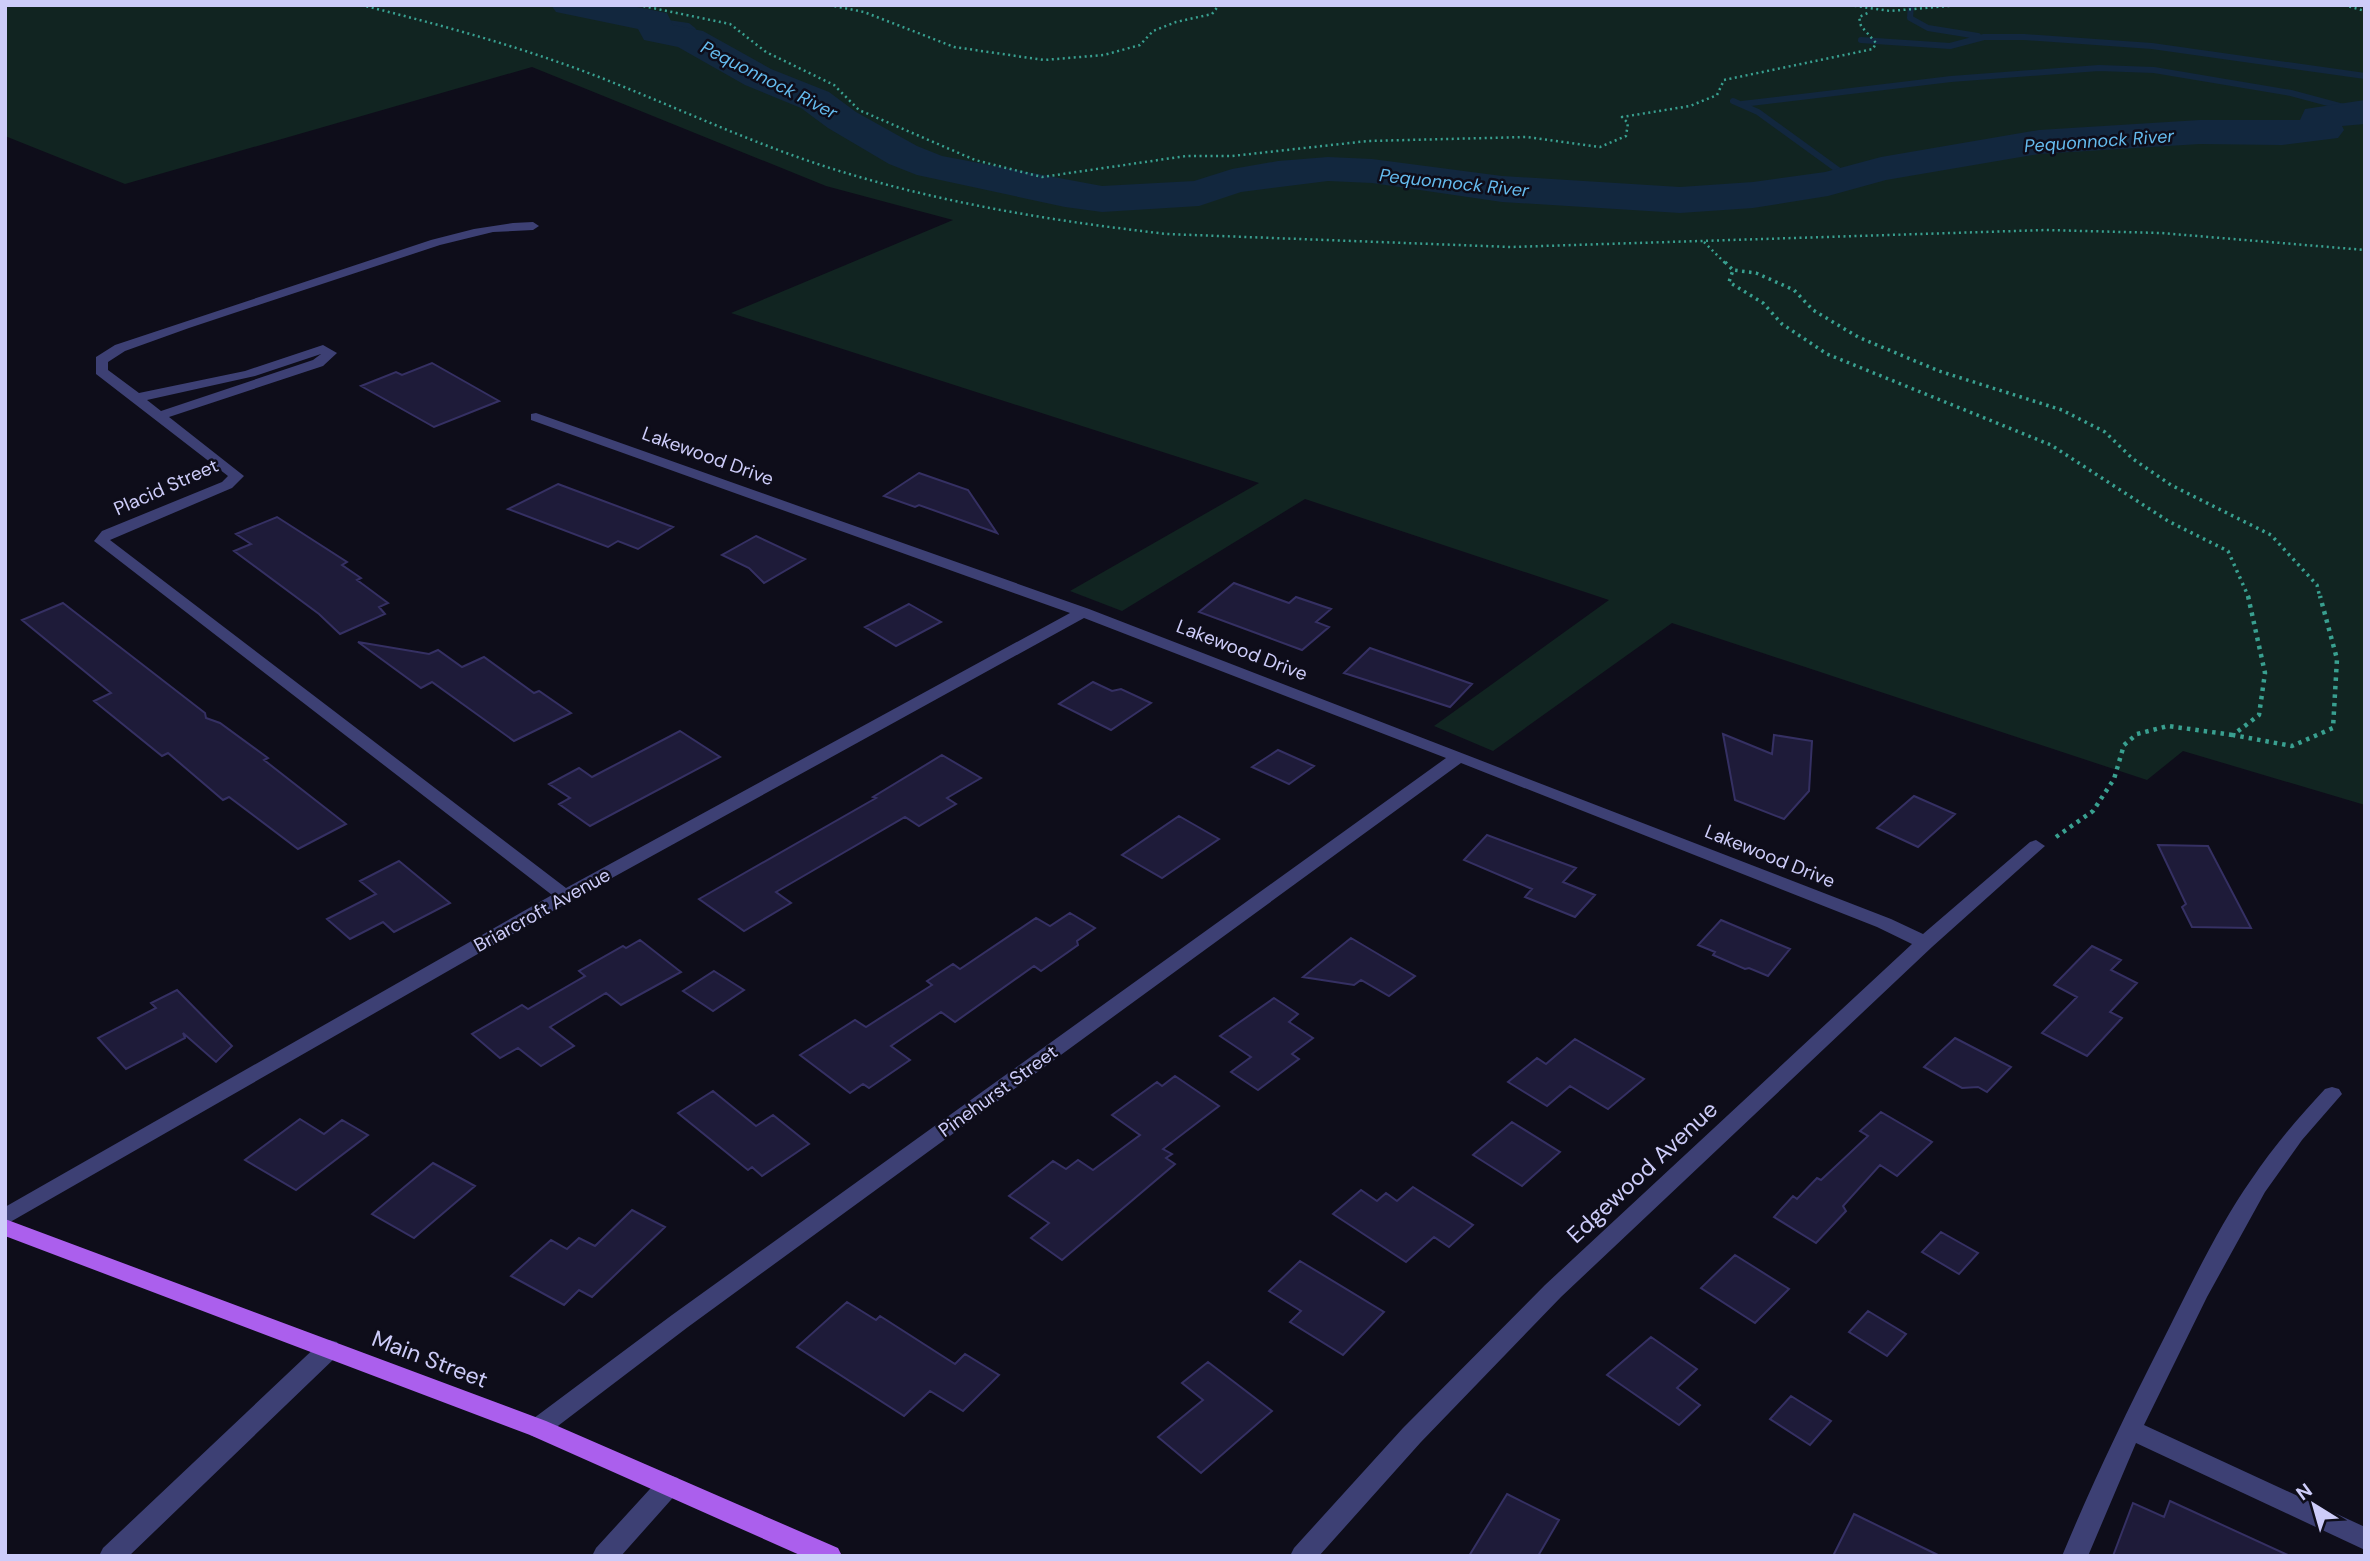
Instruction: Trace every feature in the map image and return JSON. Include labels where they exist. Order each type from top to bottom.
[{"type":"main road","name":"Main Street","points":[[5,1227],[538,1428],[829,1556]]},
{"type":"street","name":"Placid Street","points":[[533,226],[508,226],[471,232],[279,291],[120,348],[101,360],[101,371],[237,476],[227,485],[107,534],[102,541],[565,896]]},
{"type":"street","points":[[136,398],[214,383],[268,368],[309,352],[323,349],[330,354],[317,363],[159,416]]},
{"type":"street","name":"Lakewood Drive","points":[[536,417],[1083,612],[1460,756],[1884,923],[1925,943]]},
{"type":"street","name":"Briarcroft Avenue","points":[[5,1217],[565,896],[1083,612]]},
{"type":"street","name":"Pinehurst Street","points":[[538,1428],[692,1313],[1460,756]]},
{"type":"street","name":"Edgewood Avenue","points":[[1303,1556],[1412,1435],[1553,1291],[1925,943],[2036,846]]},
{"type":"street","points":[[2075,1556],[2109,1472],[2130,1429],[2197,1295],[2257,1186],[2295,1135],[2332,1094]]},
{"type":"street","points":[[112,1556],[329,1349]]},
{"type":"street","points":[[2130,1429],[2365,1539]]},
{"type":"street","points":[[605,1556],[669,1485]]},
{"type":"path","points":[[361,5],[459,31],[558,62],[784,153],[844,172],[977,206],[1058,221],[1167,234],[1511,247],[1703,242],[1935,231],[2046,230],[2161,233],[2365,250]]},
{"type":"path","points":[[638,5],[730,24],[766,52],[834,85],[859,110],[975,160],[1042,177],[1185,156],[1232,156],[1368,141],[1527,137],[1600,147],[1626,136],[1628,123],[1622,117],[1695,104],[1717,95],[1724,80],[1845,52],[1873,49],[1876,43],[1861,26],[1859,17],[1870,12]]},
{"type":"path","points":[[830,5],[864,12],[954,47],[1044,60],[1104,55],[1140,45],[1153,31],[1176,22],[1212,14],[1219,5]]},
{"type":"path","points":[[1849,5],[1870,12],[1923,12],[1960,5]]},
{"type":"path","points":[[2344,5],[2365,10]]},
{"type":"path","points":[[1703,242],[1733,270],[1756,273],[1794,290],[1813,310],[1858,337],[1939,372],[2062,411],[2105,432],[2133,459],[2171,485],[2271,535],[2318,585],[2337,659],[2333,727],[2292,746],[2168,726],[2137,734],[2124,745],[2114,779],[2093,811],[2061,834],[2036,846]]},
{"type":"path","points":[[1733,270],[1729,282],[1763,303],[1782,324],[1827,354],[2051,444],[2168,521],[2228,551],[2252,604],[2265,673],[2259,715],[2234,735]]},
{"type":"green space","points":[[5,5],[2365,5],[2365,805],[2183,751],[2147,780],[1672,623],[1493,751],[1434,726],[1609,600],[1305,499],[1122,611],[1070,591],[1259,483],[731,313],[953,220],[826,186],[532,67],[125,184],[5,136]]},
{"type":"building","points":[[432,363],[499,401],[434,427],[361,386],[396,372],[402,375]]},
{"type":"building","points":[[919,473],[968,490],[997,533],[919,505],[915,507],[884,496]]},
{"type":"building","points":[[558,484],[673,527],[638,549],[618,541],[608,547],[508,509]]},
{"type":"building","points":[[277,517],[347,562],[342,565],[388,603],[379,607],[385,614],[340,634],[319,614],[234,551],[251,544],[236,534]]},
{"type":"building","points":[[756,536],[805,559],[764,583],[749,568],[722,555]]},
{"type":"building","points":[[1234,583],[1289,603],[1296,597],[1331,609],[1316,622],[1329,627],[1302,650],[1199,612]]},
{"type":"building","points":[[63,603],[205,713],[206,718],[220,723],[268,758],[264,760],[346,824],[298,849],[229,797],[223,800],[168,753],[162,756],[94,701],[111,693],[22,620]]},
{"type":"building","points":[[909,604],[941,622],[896,646],[865,627]]},
{"type":"building","points":[[358,642],[429,654],[438,650],[462,667],[484,657],[534,693],[539,691],[571,713],[514,741],[432,682],[421,688]]},
{"type":"building","points":[[1370,648],[1472,684],[1450,707],[1344,673]]},
{"type":"building","points":[[1093,682],[1112,691],[1121,689],[1151,703],[1111,730],[1059,704]]},
{"type":"building","points":[[680,731],[720,757],[590,826],[559,804],[570,798],[549,784],[579,768],[592,777]]},
{"type":"building","points":[[1723,734],[1772,754],[1774,735],[1812,741],[1809,791],[1784,819],[1735,800]]},
{"type":"building","points":[[1278,750],[1314,766],[1289,784],[1252,767]]},
{"type":"building","points":[[942,755],[981,778],[947,798],[956,804],[919,826],[905,817],[776,892],[791,903],[744,931],[699,899],[876,798],[873,797]]},
{"type":"building","points":[[1914,796],[1955,814],[1918,847],[1877,828]]},
{"type":"building","points":[[1179,816],[1219,839],[1162,878],[1122,855]]},
{"type":"building","points":[[1487,835],[1576,868],[1563,882],[1595,895],[1575,917],[1525,897],[1532,889],[1464,860]]},
{"type":"building","points":[[2158,845],[2208,846],[2251,928],[2192,927],[2182,907],[2186,904]]},
{"type":"building","points":[[399,861],[450,903],[394,932],[383,922],[350,939],[327,919],[376,894],[360,881]]},
{"type":"building","points":[[1070,913],[1095,928],[1077,941],[1078,945],[1041,971],[1034,966],[955,1022],[941,1012],[891,1046],[910,1060],[869,1088],[863,1084],[850,1093],[800,1055],[855,1020],[866,1027],[932,985],[927,981],[953,964],[960,969],[1036,918],[1050,926]]},
{"type":"building","points":[[1721,920],[1790,949],[1768,976],[1749,968],[1745,969],[1698,945]]},
{"type":"building","points":[[1351,938],[1415,976],[1389,996],[1361,980],[1354,985],[1303,977]]},
{"type":"building","points":[[640,940],[681,972],[621,1005],[606,993],[550,1027],[574,1046],[541,1066],[518,1048],[500,1058],[472,1034],[522,1005],[528,1009],[585,976],[579,971],[623,946],[626,948]]},
{"type":"building","points":[[2092,946],[2121,960],[2111,970],[2137,983],[2110,1012],[2122,1018],[2087,1056],[2042,1033],[2077,997],[2054,985]]},
{"type":"building","points":[[714,971],[744,990],[713,1011],[683,991]]},
{"type":"building","points":[[177,990],[232,1046],[216,1062],[183,1033],[185,1038],[126,1069],[98,1038],[156,1008],[151,1003]]},
{"type":"building","points":[[1274,998],[1298,1014],[1289,1022],[1313,1038],[1292,1054],[1299,1059],[1258,1090],[1231,1072],[1251,1057],[1220,1036]]},
{"type":"building","points":[[1955,1038],[2011,1067],[1987,1092],[1978,1087],[1962,1088],[1924,1067]]},
{"type":"building","points":[[1575,1039],[1644,1079],[1608,1109],[1570,1086],[1547,1106],[1508,1082],[1537,1058],[1546,1064]]},
{"type":"building","points":[[1175,1076],[1219,1106],[1163,1149],[1172,1154],[1166,1158],[1175,1164],[1062,1260],[1031,1238],[1049,1223],[1009,1196],[1053,1161],[1066,1169],[1078,1160],[1093,1170],[1140,1135],[1112,1115],[1157,1082],[1162,1086]]},
{"type":"building","points":[[713,1091],[756,1126],[773,1115],[809,1144],[762,1176],[752,1167],[748,1170],[678,1113]]},
{"type":"building","points":[[1881,1112],[1932,1142],[1897,1176],[1880,1165],[1843,1206],[1846,1211],[1816,1243],[1774,1217],[1793,1196],[1797,1199],[1817,1178],[1821,1180],[1868,1136],[1860,1131]]},
{"type":"building","points":[[300,1119],[324,1134],[342,1120],[368,1135],[296,1190],[245,1160]]},
{"type":"building","points":[[1512,1122],[1560,1152],[1522,1186],[1473,1155]]},
{"type":"building","points":[[433,1163],[475,1186],[414,1238],[372,1214]]},
{"type":"building","points":[[1413,1187],[1473,1225],[1449,1247],[1434,1237],[1406,1262],[1333,1214],[1361,1190],[1377,1201],[1386,1193],[1397,1201]]},
{"type":"building","points":[[632,1210],[665,1227],[592,1297],[579,1290],[564,1305],[511,1276],[551,1240],[567,1249],[579,1238],[595,1246]]},
{"type":"building","points":[[1941,1232],[1978,1253],[1959,1274],[1922,1252]]},
{"type":"building","points":[[1735,1255],[1789,1289],[1755,1323],[1701,1288]]},
{"type":"building","points":[[1300,1261],[1384,1312],[1343,1355],[1290,1322],[1301,1311],[1269,1291]]},
{"type":"building","points":[[847,1302],[876,1320],[880,1316],[955,1364],[965,1354],[999,1375],[963,1411],[930,1391],[904,1416],[797,1347]]},
{"type":"building","points":[[1868,1311],[1906,1334],[1887,1356],[1849,1332]]},
{"type":"building","points":[[1651,1337],[1697,1369],[1677,1388],[1700,1405],[1679,1425],[1607,1375]]},
{"type":"building","points":[[1208,1362],[1272,1411],[1201,1473],[1158,1437],[1203,1400],[1182,1383]]},
{"type":"building","points":[[1791,1396],[1831,1421],[1810,1445],[1770,1419]]},
{"type":"building","points":[[1507,1494],[1559,1520],[1538,1556],[1469,1556]]},
{"type":"building","points":[[2170,1501],[2290,1556],[2113,1556],[2133,1503],[2164,1517]]},
{"type":"building","points":[[1854,1514],[1940,1556],[1833,1556]]},
{"type":"waterway","name":"Pequonnock River","points":[[568,5],[654,21],[657,32],[690,39],[758,77],[815,100],[842,120],[903,155],[931,166],[1065,194],[1102,199],[1199,193],[1232,181],[1278,173],[1328,169],[1372,171],[1502,189],[1680,200],[1753,195],[1828,184],[1881,169],[2039,142],[2200,132],[2282,133],[2324,130],[2319,117],[2365,112]]},
{"type":"waterway","points":[[1911,5],[1910,18],[1928,28],[1978,36]]},
{"type":"waterway","points":[[654,21],[688,26],[693,30],[690,39]]},
{"type":"waterway","points":[[1861,40],[1950,46],[1984,37],[2024,37],[2152,46],[2365,76]]},
{"type":"waterway","points":[[1742,104],[1951,79],[2099,68],[2154,70],[2291,93],[2362,112]]},
{"type":"waterway","points":[[1733,101],[1758,112],[1849,178]]}]
